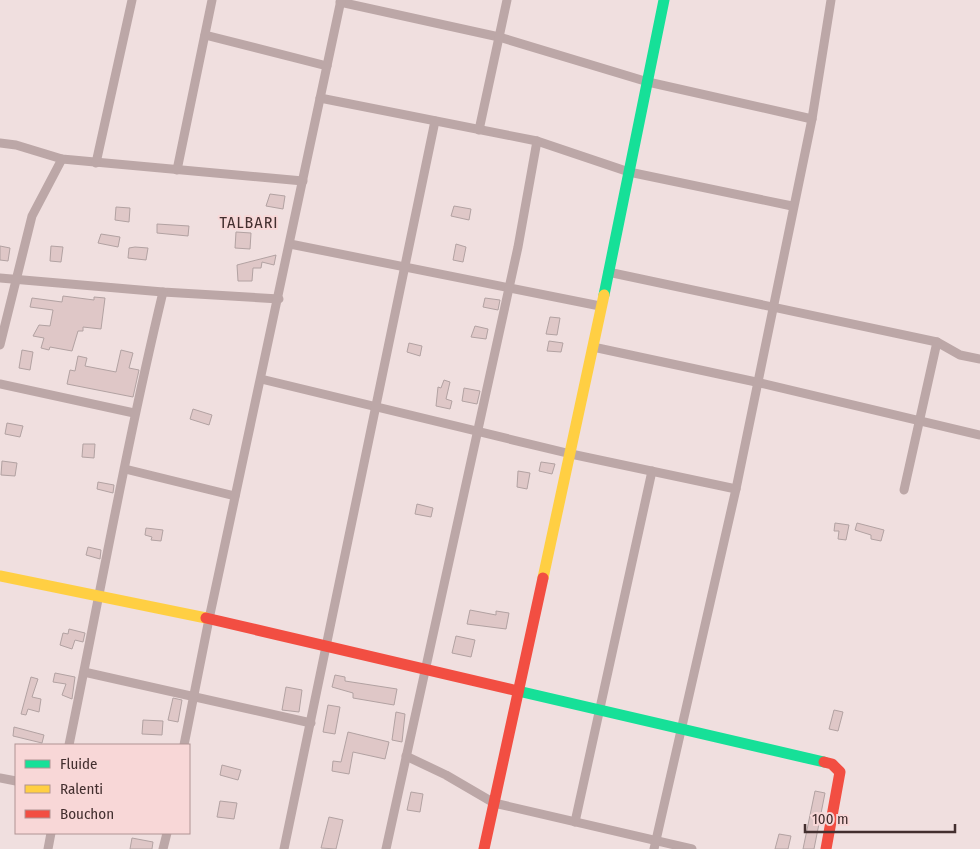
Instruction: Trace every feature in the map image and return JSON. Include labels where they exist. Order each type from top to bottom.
[{"type":"street","points":[[96,163],[132,0]]},
{"type":"street","points":[[177,170],[212,0]]},
{"type":"street","points":[[479,130],[507,0]]},
{"type":"street","points":[[484,849],[517,691],[571,454],[664,0]]},
{"type":"street","points":[[655,845],[736,489],[792,206],[812,119],[832,0]]},
{"type":"street","points":[[184,744],[340,1],[499,37],[648,82],[812,119]]},
{"type":"street","points":[[205,35],[327,66]]},
{"type":"street","points":[[320,98],[537,141],[628,172],[792,206]]},
{"type":"street","points":[[284,849],[434,121]]},
{"type":"street","points":[[386,849],[508,288],[537,141]]},
{"type":"street","points":[[0,143],[16,145],[62,159],[303,181]]},
{"type":"street","points":[[0,345],[32,216],[62,159]]},
{"type":"street","points":[[290,244],[600,306]]},
{"type":"street","points":[[608,272],[937,342],[960,355],[980,359]]},
{"type":"street","points":[[0,278],[163,292],[279,299]]},
{"type":"street","points":[[69,744],[126,469],[134,413],[163,292]]},
{"type":"street","points":[[904,490],[937,342]]},
{"type":"street","points":[[593,347],[756,382],[980,435]]},
{"type":"street","points":[[261,379],[571,454],[736,489]]},
{"type":"street","points":[[0,384],[134,413]]},
{"type":"street","points":[[126,469],[235,496]]},
{"type":"street","points":[[575,822],[652,471]]},
{"type":"street","points":[[0,576],[209,619],[600,712],[832,764],[840,772],[826,849]]},
{"type":"street","points":[[84,672],[311,723]]},
{"type":"street","points":[[406,756],[446,775],[494,802],[575,822],[655,845],[692,849]]},
{"type":"street","points":[[0,778],[15,781]]},
{"type":"street","points":[[48,849],[51,834]]},
{"type":"street","points":[[163,849],[167,834]]},
{"type":"building","points":[[270,194],[285,196],[283,209],[266,206]]},
{"type":"building","points":[[454,206],[471,209],[469,220],[451,216]]},
{"type":"building","points":[[116,207],[130,208],[129,222],[115,220]]},
{"type":"building","points":[[157,224],[189,226],[188,236],[157,233]]},
{"type":"building","points":[[236,232],[251,233],[250,249],[235,248]]},
{"type":"building","points":[[101,234],[120,237],[118,247],[98,243]]},
{"type":"building","points":[[456,244],[466,247],[463,262],[453,260]]},
{"type":"building","points":[[0,246],[10,248],[8,261],[0,260]]},
{"type":"building","points":[[51,246],[63,247],[61,262],[50,261]]},
{"type":"building","points":[[129,248],[148,248],[146,260],[128,258]]},
{"type":"building","points":[[276,255],[274,265],[262,262],[261,268],[253,268],[252,281],[238,281],[237,265]]},
{"type":"building","points":[[63,296],[94,300],[94,297],[105,298],[101,329],[83,327],[83,331],[78,331],[72,351],[50,347],[49,350],[41,348],[44,338],[33,336],[39,325],[50,326],[53,310],[30,307],[32,298],[62,302]]},
{"type":"building","points":[[485,298],[500,300],[498,310],[483,307]]},
{"type":"building","points":[[550,317],[560,318],[557,335],[546,334]]},
{"type":"building","points":[[475,326],[488,329],[486,339],[471,337]]},
{"type":"building","points":[[549,341],[563,343],[561,352],[547,351]]},
{"type":"building","points":[[409,343],[422,346],[420,356],[407,352]]},
{"type":"building","points":[[22,350],[33,352],[30,370],[19,368]]},
{"type":"building","points":[[121,350],[133,353],[129,368],[139,370],[133,397],[67,384],[70,370],[75,371],[78,356],[87,358],[85,366],[116,372]]},
{"type":"building","points":[[444,380],[450,382],[446,399],[452,401],[450,409],[436,406],[438,387],[441,388]]},
{"type":"building","points":[[464,388],[480,391],[477,404],[462,401]]},
{"type":"building","points":[[193,409],[212,415],[209,425],[190,419]]},
{"type":"building","points":[[7,423],[23,426],[20,437],[5,434]]},
{"type":"building","points":[[83,444],[95,444],[94,458],[82,457]]},
{"type":"building","points":[[2,461],[17,463],[15,476],[1,475]]},
{"type":"building","points":[[541,462],[555,464],[552,474],[539,471]]},
{"type":"building","points":[[518,471],[530,473],[527,489],[517,487]]},
{"type":"building","points":[[98,482],[114,485],[113,493],[97,489]]},
{"type":"building","points":[[417,504],[433,508],[431,517],[415,514]]},
{"type":"building","points":[[835,523],[849,525],[846,540],[838,539],[839,531],[834,531]]},
{"type":"building","points":[[857,523],[884,530],[881,541],[871,539],[871,535],[855,530]]},
{"type":"building","points":[[146,528],[163,530],[161,541],[151,540],[152,537],[145,535]]},
{"type":"building","points":[[88,547],[101,550],[100,559],[86,555]]},
{"type":"building","points":[[470,610],[496,615],[496,611],[509,613],[506,629],[467,624]]},
{"type":"building","points":[[69,629],[85,633],[83,642],[75,640],[72,649],[60,645],[63,633],[68,634]]},
{"type":"building","points":[[456,636],[475,640],[471,657],[452,653]]},
{"type":"building","points":[[55,673],[75,677],[72,699],[62,695],[66,684],[53,682]]},
{"type":"building","points":[[335,675],[345,677],[345,681],[397,689],[394,705],[353,698],[353,693],[332,687]]},
{"type":"building","points":[[31,677],[38,679],[32,697],[41,699],[39,712],[28,709],[26,715],[21,714]]},
{"type":"building","points":[[286,687],[302,690],[299,712],[282,710]]},
{"type":"building","points":[[173,698],[182,700],[178,722],[168,720]]},
{"type":"building","points":[[328,705],[340,707],[335,734],[323,732]]},
{"type":"building","points":[[834,710],[843,712],[838,731],[829,729]]},
{"type":"building","points":[[396,712],[405,714],[402,742],[392,740]]},
{"type":"building","points":[[143,720],[163,721],[162,735],[142,734]]},
{"type":"building","points":[[14,727],[44,735],[42,743],[13,736]]},
{"type":"building","points":[[348,732],[389,742],[385,759],[353,752],[349,774],[332,771],[333,761],[341,762]]},
{"type":"building","points":[[222,765],[241,770],[238,780],[220,775]]},
{"type":"building","points":[[815,791],[825,793],[814,849],[803,849]]},
{"type":"building","points":[[411,792],[423,794],[420,812],[407,810]]},
{"type":"building","points":[[220,801],[237,803],[234,819],[217,817]]},
{"type":"building","points":[[329,817],[343,820],[336,849],[321,848]]},
{"type":"building","points":[[779,834],[791,836],[788,849],[775,849]]},
{"type":"building","points":[[132,838],[153,842],[152,849],[130,849]]},
{"type":"traffic: fast","points":[[604,295],[664,0]]},
{"type":"traffic: fast","points":[[518,691],[824,762]]},
{"type":"traffic: slow","points":[[543,578],[604,295]]},
{"type":"traffic: slow","points":[[0,576],[206,618]]},
{"type":"traffic: jam","points":[[484,849],[543,578]]},
{"type":"traffic: jam","points":[[206,618],[518,691]]},
{"type":"traffic: jam","points":[[824,762],[832,764],[840,772],[826,849]]},
{"type":"district","name":"TALBARI","points":[[249,222]]}]
